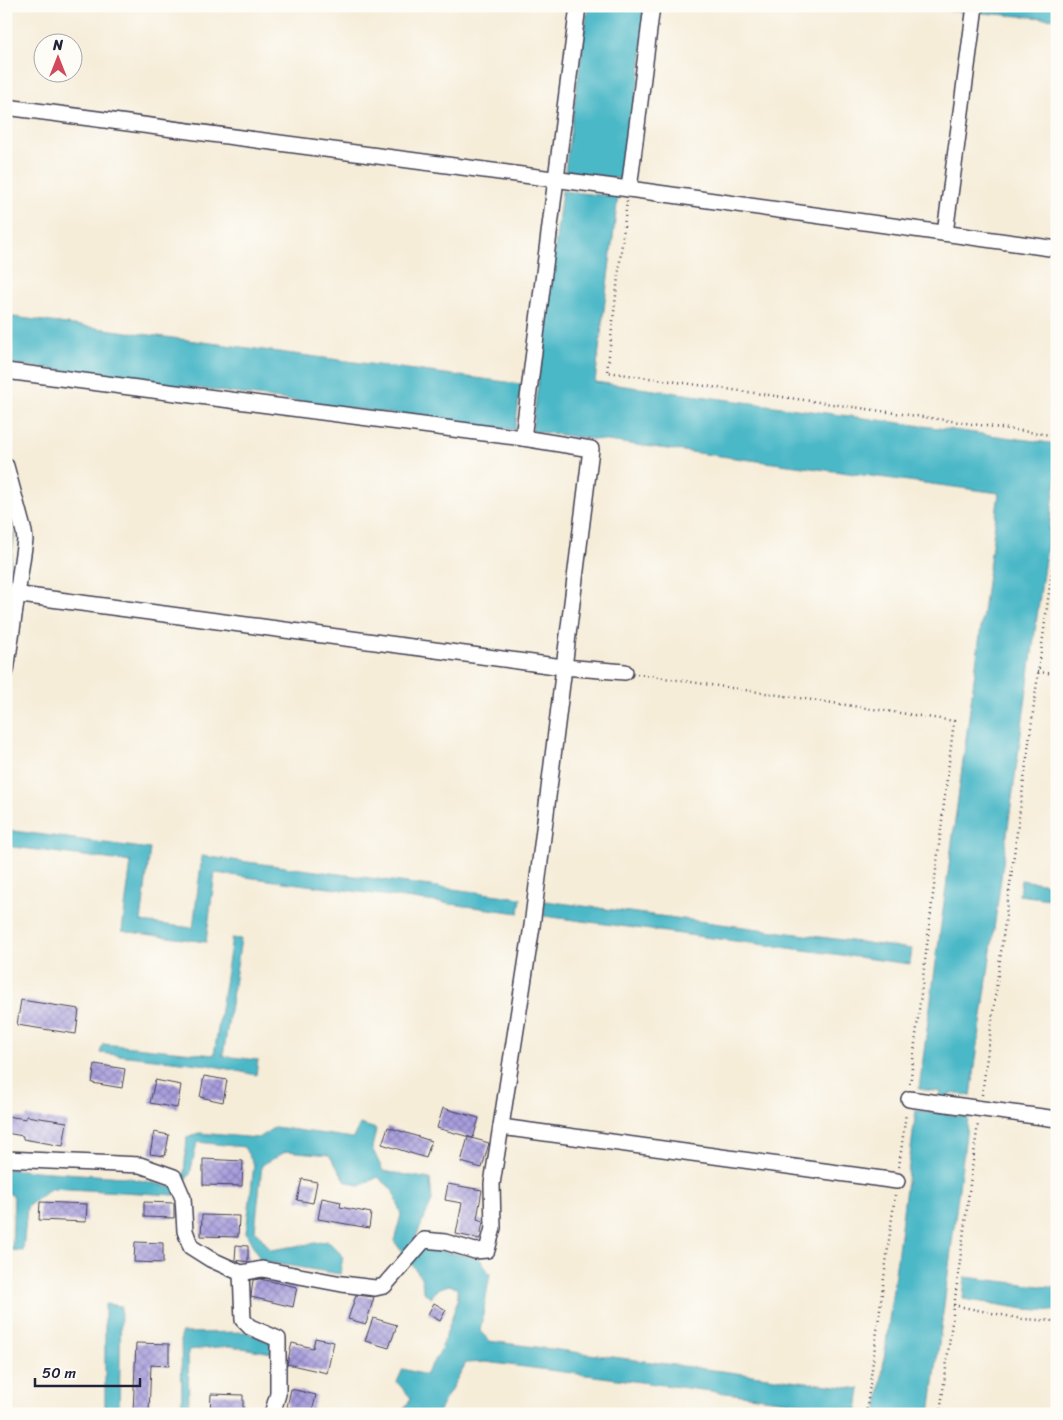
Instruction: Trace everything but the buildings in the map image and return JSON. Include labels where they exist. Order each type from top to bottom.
[{"type":"street","points":[[523,438],[578,6]]},
{"type":"street","points":[[629,189],[652,6]]},
{"type":"street","points":[[946,233],[975,6]]},
{"type":"street","points":[[6,107],[601,185],[1057,249]]},
{"type":"street","points":[[6,371],[523,438],[591,449],[532,926],[492,1184],[492,1228],[487,1250],[476,1251],[445,1242],[424,1240],[384,1286],[375,1288],[342,1284],[262,1269],[241,1273],[210,1259],[191,1247],[185,1231],[183,1198],[174,1177],[140,1165],[6,1159]]},
{"type":"street","points":[[6,466],[25,540],[12,593],[6,672]]},
{"type":"street","points":[[12,593],[563,667],[625,672]]},
{"type":"street","points":[[908,1099],[1057,1119]]},
{"type":"street","points":[[501,1127],[897,1181]]},
{"type":"street","points":[[241,1273],[243,1320],[250,1327],[278,1339],[278,1394],[272,1414]]},
{"type":"path","points":[[629,189],[607,372],[1057,436]]},
{"type":"path","points":[[940,1414],[1057,532]]},
{"type":"path","points":[[625,672],[954,721],[908,1099],[866,1414]]},
{"type":"path","points":[[1038,672],[1057,674]]},
{"type":"path","points":[[953,1305],[1022,1318],[1057,1321]]},
{"type":"water","points":[[588,6],[647,6],[640,73],[621,179],[565,171]]},
{"type":"water","points":[[909,6],[969,6],[969,13]]},
{"type":"water","points":[[982,6],[1057,6],[1057,19],[982,13]]},
{"type":"water","points":[[562,191],[618,197],[595,382],[1057,444],[1057,472],[971,1096],[950,1093],[947,1114],[968,1118],[930,1414],[877,1414],[916,1110],[938,1113],[941,1092],[919,1089],[999,493],[532,431]]},
{"type":"water","points":[[6,316],[521,384],[515,430],[6,363]]},
{"type":"water","points":[[6,508],[14,536],[9,581],[6,580]]},
{"type":"water","points":[[6,830],[150,849],[141,922],[193,928],[202,856],[521,898],[519,913],[215,873],[206,942],[122,931],[131,862],[6,846]]},
{"type":"water","points":[[1021,880],[1057,885],[1057,900],[1019,895]]},
{"type":"water","points":[[545,901],[912,949],[910,964],[544,916]]},
{"type":"water","points":[[232,938],[241,939],[223,1056],[258,1060],[256,1075],[209,1065],[100,1053],[103,1044],[214,1055]]},
{"type":"water","points":[[360,1124],[376,1129],[372,1148],[383,1171],[430,1179],[432,1201],[415,1239],[429,1249],[479,1258],[490,1274],[480,1331],[489,1341],[860,1389],[857,1410],[486,1362],[466,1363],[437,1414],[401,1414],[411,1398],[397,1382],[403,1369],[425,1375],[441,1350],[458,1299],[457,1288],[449,1285],[437,1289],[432,1297],[423,1292],[422,1278],[394,1241],[401,1215],[394,1191],[378,1177],[360,1186],[346,1181],[329,1155],[287,1151],[262,1165],[255,1230],[271,1250],[328,1241],[343,1256],[340,1274],[261,1261],[246,1233],[254,1165],[244,1147],[197,1142],[190,1174],[174,1195],[51,1188],[27,1207],[23,1251],[12,1250],[14,1196],[6,1192],[6,1169],[124,1177],[172,1187],[184,1175],[187,1137],[199,1133],[258,1138],[275,1127],[353,1138]]},
{"type":"water","points":[[965,1277],[1057,1288],[1057,1311],[1025,1309],[963,1299]]},
{"type":"water","points":[[105,1304],[121,1306],[119,1414],[105,1414]]},
{"type":"water","points":[[246,1332],[271,1343],[272,1353],[230,1346],[188,1350],[189,1414],[182,1414],[181,1333]]}]
